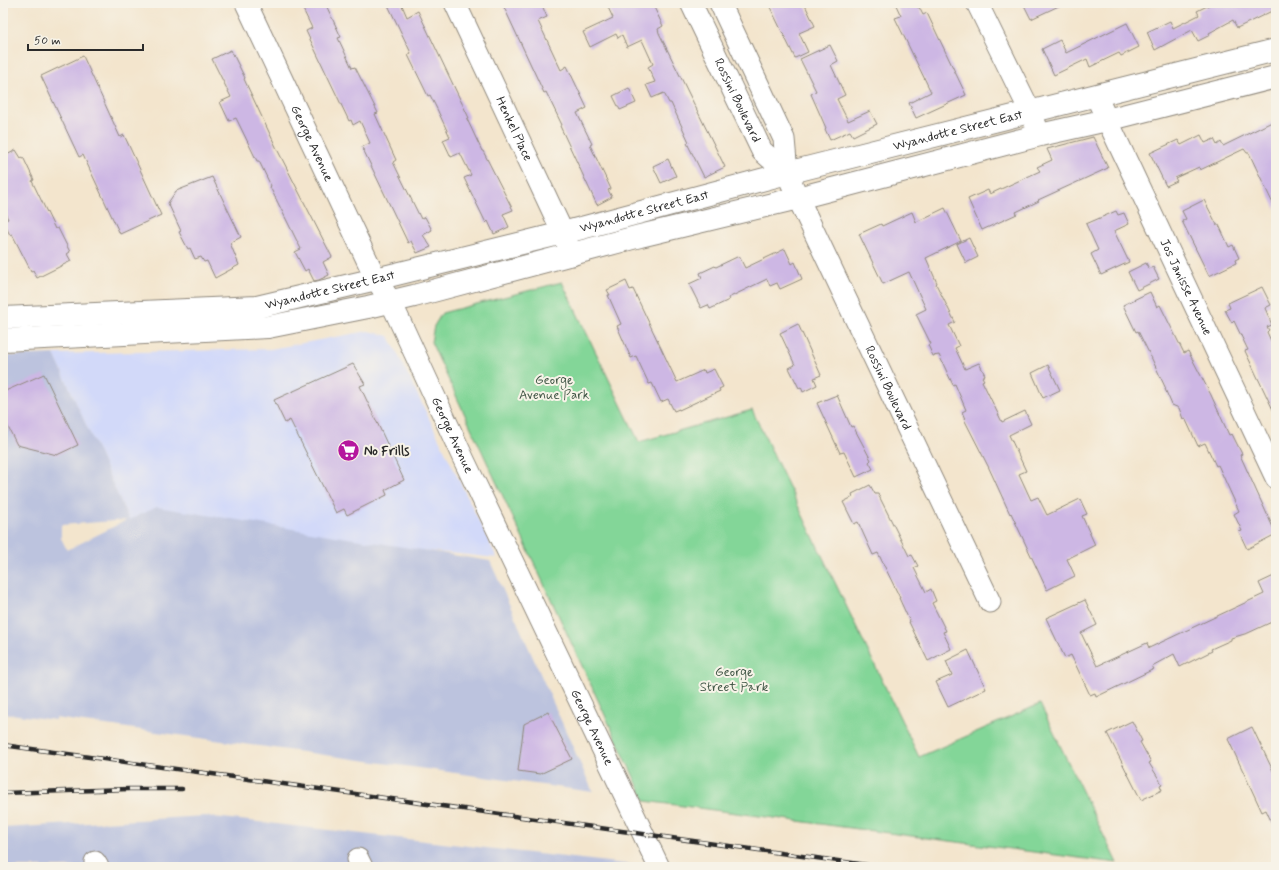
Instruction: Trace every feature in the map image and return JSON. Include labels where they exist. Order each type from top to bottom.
[{"type":"main road","name":"Wyandotte Street East","points":[[3,318],[257,307],[563,233],[787,173],[1276,50]]},
{"type":"main road","name":"Wyandotte Street East","points":[[3,340],[268,328],[391,302],[640,236],[798,198],[1040,135],[1107,120],[1276,77]]},
{"type":"street","name":"George Avenue","points":[[246,3],[376,279],[391,302],[470,474],[659,867]]},
{"type":"street","name":"Henkel Place","points":[[455,3],[572,255]]},
{"type":"street","points":[[977,3],[1040,135]]},
{"type":"street","name":"Rossini Boulevard","points":[[787,173],[762,151],[695,11],[721,6],[784,139],[787,173],[798,198],[990,602]]},
{"type":"street","name":"Jos Janisse Avenue","points":[[1096,96],[1276,478]]},
{"type":"shaded area","points":[[368,331],[389,336],[497,558],[129,520],[54,354],[271,349]]},
{"type":"shaded area","points":[[54,354],[129,520],[157,507],[490,561],[593,792],[55,718],[55,720],[3,713],[3,356]],"holes":[[[127,520],[67,550],[61,538],[61,525]]]},
{"type":"shaded area","points":[[205,816],[634,865],[635,867],[3,867],[3,828]]},
{"type":"green space","name":"George Street Park","points":[[562,282],[639,442],[752,410],[919,757],[1040,704],[1117,863],[645,801],[431,342],[434,326],[442,313]]},
{"type":"building","points":[[300,3],[325,3],[341,37],[338,38],[352,68],[355,67],[378,113],[375,114],[396,160],[393,162],[421,219],[425,217],[432,230],[423,235],[431,247],[417,253],[411,241],[408,243],[362,147],[370,143],[360,121],[353,125],[351,120],[349,121],[306,31],[312,28]]},
{"type":"building","points":[[387,3],[401,3],[407,17],[418,11],[469,118],[467,119],[482,151],[513,210],[503,214],[509,227],[494,234],[488,221],[486,223],[464,178],[471,175],[460,153],[451,157],[443,140],[450,137],[430,95],[428,96],[408,55],[411,53]]},
{"type":"building","points":[[502,3],[541,3],[547,17],[538,21],[561,70],[567,66],[587,108],[577,113],[592,144],[590,145],[611,189],[608,190],[612,197],[597,205],[560,126],[562,125],[546,92],[544,93]]},
{"type":"building","points":[[606,3],[652,3],[663,26],[658,29],[659,33],[725,167],[704,177],[687,143],[689,142],[671,103],[669,103],[664,93],[652,98],[646,85],[655,82],[648,67],[653,64],[642,40],[627,47],[622,35],[618,38],[616,34],[590,47],[583,32],[613,18]]},
{"type":"building","points":[[768,3],[804,3],[815,26],[799,33],[808,52],[795,58]]},
{"type":"building","points":[[895,3],[916,3],[923,15],[927,13],[966,95],[916,118],[909,103],[931,92],[895,18],[901,16]]},
{"type":"building","points":[[1023,3],[1065,3],[1031,19]]},
{"type":"building","points":[[1213,3],[1276,3],[1276,9],[1237,28],[1233,20],[1209,33],[1210,35],[1198,41],[1192,30],[1155,50],[1147,32],[1170,21],[1173,28],[1199,15],[1197,11]]},
{"type":"building","points":[[1127,23],[1139,47],[1121,56],[1119,53],[1090,67],[1087,59],[1054,75],[1042,49],[1060,40],[1066,53]]},
{"type":"building","points":[[830,45],[838,61],[831,65],[845,95],[837,99],[848,121],[870,111],[877,124],[853,136],[850,131],[830,140],[811,94],[816,91],[800,59]]},
{"type":"building","points":[[231,50],[277,149],[332,257],[323,262],[329,275],[319,280],[314,281],[308,269],[305,271],[295,252],[301,249],[270,187],[271,186],[259,161],[257,161],[236,118],[229,121],[220,102],[231,97],[212,59]]},
{"type":"building","points":[[83,56],[120,137],[124,135],[161,215],[120,234],[83,155],[79,157],[41,76]]},
{"type":"building","points":[[629,88],[636,103],[620,110],[613,96]]},
{"type":"building","points":[[1276,120],[1276,210],[1249,153],[1247,153],[1244,149],[1200,170],[1199,167],[1175,178],[1177,181],[1166,186],[1150,153],[1178,140],[1181,145],[1201,135],[1205,143],[1214,139],[1217,145],[1221,142],[1223,146]]},
{"type":"building","points":[[1093,137],[1108,168],[1038,200],[1039,201],[1016,212],[1017,214],[982,230],[968,199],[988,190],[990,194],[1040,171],[1037,167],[1052,160],[1047,149]]},
{"type":"building","points":[[16,150],[21,158],[23,157],[34,180],[32,181],[55,229],[58,228],[70,252],[67,254],[71,261],[37,278],[33,270],[31,271],[12,234],[10,235],[3,221],[8,219],[3,209],[3,157]]},
{"type":"building","points":[[668,159],[676,176],[661,183],[653,166]]},
{"type":"building","points":[[212,177],[241,237],[230,243],[239,265],[215,278],[207,261],[204,262],[201,257],[195,259],[190,248],[188,249],[179,232],[181,231],[168,203],[176,191]]},
{"type":"building","points":[[1204,200],[1217,225],[1219,225],[1229,247],[1233,245],[1239,258],[1235,260],[1236,263],[1209,276],[1182,221],[1186,219],[1182,211]]},
{"type":"building","points":[[945,208],[961,241],[926,258],[937,283],[936,284],[955,322],[949,325],[959,346],[955,348],[965,369],[979,363],[985,375],[982,377],[984,380],[982,381],[1002,422],[1025,411],[1031,424],[1009,435],[1026,471],[1019,474],[1031,500],[1038,497],[1047,515],[1080,499],[1087,514],[1082,516],[1095,545],[1067,559],[1075,576],[1047,590],[1011,513],[1010,514],[964,419],[962,412],[966,410],[955,384],[953,385],[939,355],[933,356],[928,345],[931,344],[916,314],[926,309],[909,272],[883,284],[859,234],[881,224],[882,226],[912,212],[916,222]]},
{"type":"building","points":[[1116,211],[1118,215],[1124,213],[1129,224],[1114,231],[1129,262],[1101,275],[1091,254],[1098,250],[1086,224]]},
{"type":"building","points":[[969,238],[978,257],[966,263],[957,244]]},
{"type":"building","points":[[785,249],[792,264],[795,262],[802,279],[780,289],[777,283],[770,286],[767,279],[728,298],[729,300],[710,309],[708,305],[701,308],[689,284],[702,278],[700,273],[739,256],[745,268]]},
{"type":"building","points":[[1146,263],[1149,269],[1153,267],[1159,279],[1137,290],[1128,272]]},
{"type":"building","points":[[626,281],[630,290],[633,289],[677,382],[704,370],[705,373],[714,369],[723,387],[719,389],[720,391],[674,411],[668,399],[661,402],[652,383],[649,384],[636,356],[631,358],[617,326],[621,324],[608,295],[610,295],[607,290]]},
{"type":"building","points":[[1262,287],[1271,305],[1265,308],[1272,325],[1267,327],[1269,330],[1267,332],[1276,352],[1276,416],[1245,351],[1248,350],[1234,321],[1232,323],[1225,310],[1230,308],[1228,303]]},
{"type":"building","points":[[1150,292],[1157,307],[1160,305],[1184,353],[1188,351],[1211,395],[1229,435],[1232,434],[1276,534],[1247,549],[1239,532],[1242,531],[1234,514],[1239,511],[1218,465],[1216,466],[1205,443],[1198,446],[1185,418],[1183,419],[1179,408],[1172,405],[1152,359],[1138,331],[1136,332],[1123,305]]},
{"type":"building","points":[[798,324],[821,375],[814,378],[817,385],[803,392],[801,387],[799,388],[789,368],[795,365],[780,333]]},
{"type":"building","name":"No Frills","points":[[353,364],[365,384],[360,386],[404,480],[385,490],[387,495],[347,515],[344,509],[336,513],[290,420],[285,423],[274,400]]},
{"type":"building","points":[[1048,365],[1060,390],[1043,398],[1032,373]]},
{"type":"building","points":[[44,374],[78,445],[57,455],[17,445],[3,417],[3,392]]},
{"type":"building","points":[[837,395],[851,427],[853,426],[871,460],[869,462],[873,469],[856,477],[844,452],[840,453],[817,403]]},
{"type":"building","points":[[870,485],[875,494],[878,494],[909,556],[912,555],[918,566],[914,568],[926,592],[931,589],[936,601],[932,603],[946,631],[943,632],[951,649],[928,661],[878,553],[873,555],[858,522],[854,524],[843,502],[853,497],[852,494]]},
{"type":"building","points":[[1276,575],[1276,620],[1248,633],[1231,638],[1231,640],[1211,649],[1212,651],[1180,667],[1174,654],[1152,666],[1154,669],[1096,697],[1095,693],[1090,695],[1071,655],[1065,658],[1046,618],[1085,600],[1097,625],[1081,633],[1097,666],[1147,643],[1149,648],[1264,594],[1259,583]]},
{"type":"building","points":[[968,650],[986,689],[948,707],[936,682],[952,675],[946,661]]},
{"type":"building","points":[[548,712],[572,759],[540,774],[518,771],[524,724]]},
{"type":"building","points":[[1132,721],[1142,741],[1140,742],[1151,762],[1149,763],[1162,784],[1160,785],[1162,790],[1141,800],[1107,733]]},
{"type":"building","points":[[1252,727],[1276,777],[1276,832],[1266,810],[1262,812],[1228,739]]},
{"type":"railway","points":[[3,745],[881,867]]},
{"type":"railway","points":[[3,793],[182,789]]},
{"type":"place","name":"No Frills","points":[[348,451]]},
{"type":"park label","name":"George Avenue Park","points":[[554,388]]}]
